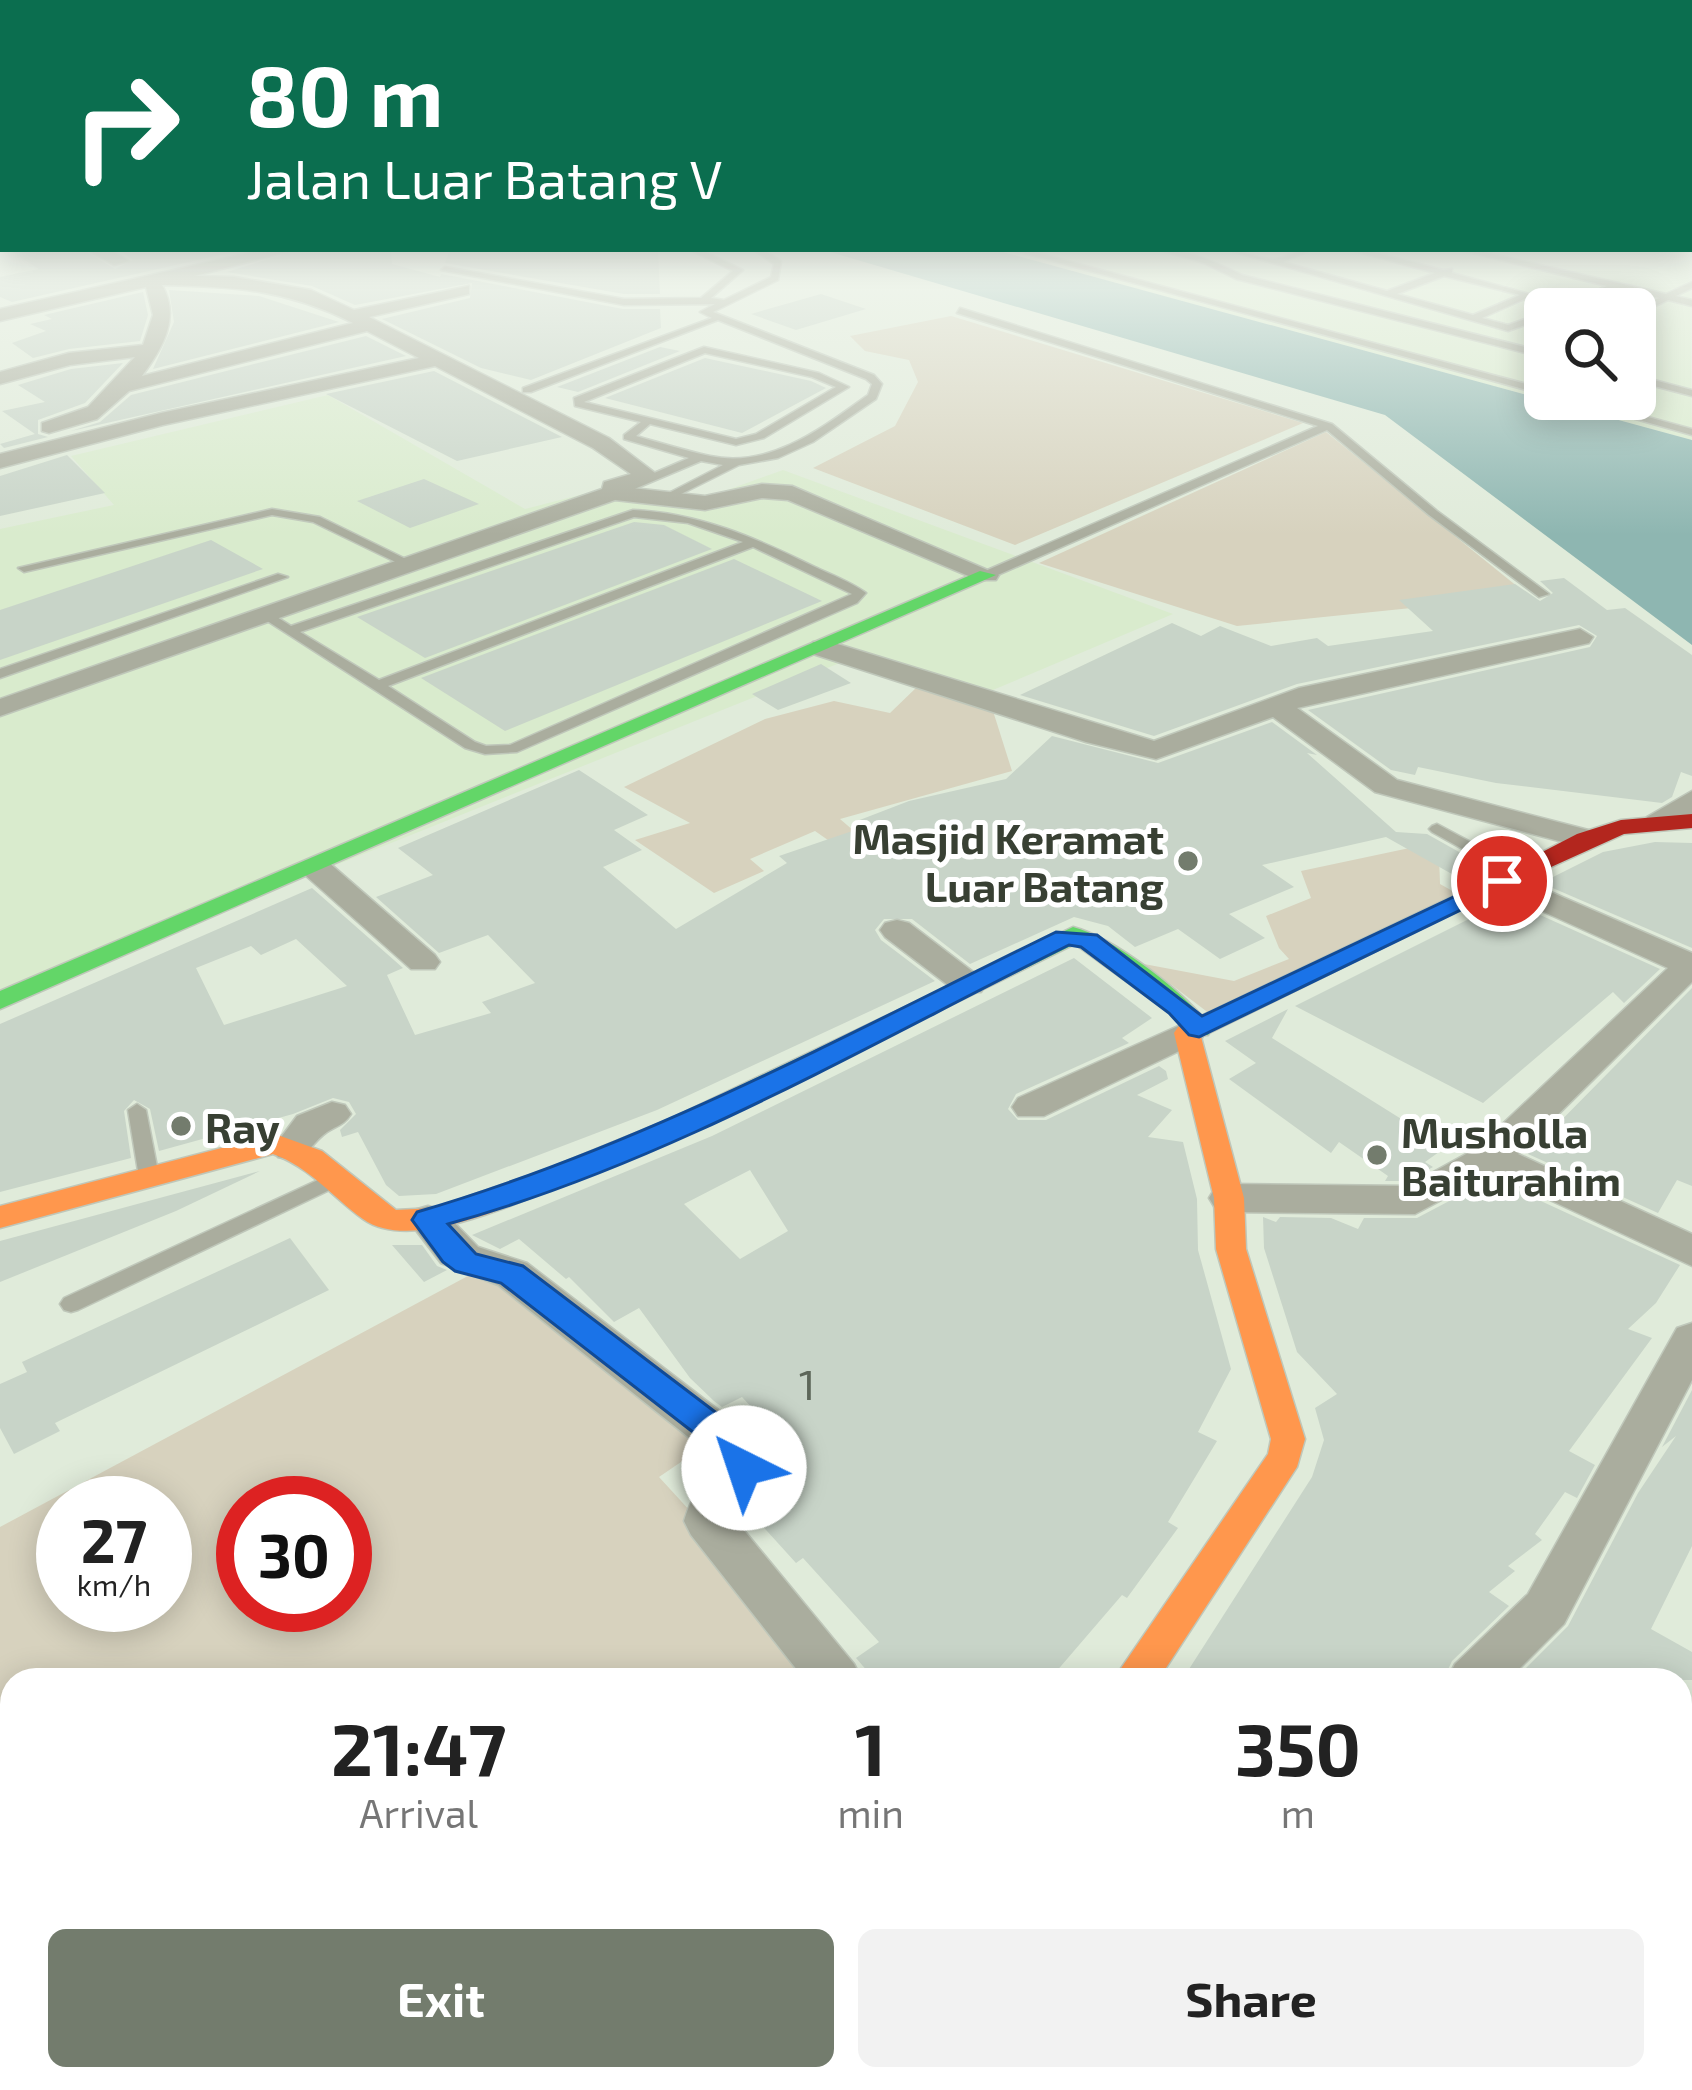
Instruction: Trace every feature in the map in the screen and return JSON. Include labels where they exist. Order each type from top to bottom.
[{"type":"street","points":[[0,443],[90,414],[122,387],[152,340]]},
{"type":"street","points":[[122,387],[293,340]]},
{"type":"street","points":[[402,340],[601,443],[648,476],[594,492],[578,505]]},
{"type":"street","points":[[0,378],[69,359],[148,350]]},
{"type":"street","points":[[0,461],[161,419],[439,359]]},
{"type":"street","points":[[0,708],[613,493],[705,503],[761,491],[792,493],[987,575]]},
{"type":"street","points":[[0,1000],[316,868],[987,575]]},
{"type":"street","points":[[822,648],[1144,749],[1170,746],[1309,694],[1580,637]]},
{"type":"street","points":[[1276,706],[1366,776],[1408,795],[1585,839]]},
{"type":"street","points":[[1658,823],[1692,800]]},
{"type":"street","points":[[1031,1107],[1585,839],[1612,829],[1692,821]]},
{"type":"street","points":[[316,868],[423,962]]},
{"type":"street","points":[[1228,1198],[1415,1200],[1492,1157],[1691,965],[1510,877]]},
{"type":"street","points":[[897,930],[970,985]]},
{"type":"street","points":[[0,1216],[275,1144],[292,1148],[376,1214],[393,1221],[428,1220],[498,1200],[678,1127],[1065,937],[1080,936],[1179,1007],[1193,1031],[1228,1198],[1231,1249],[1288,1439],[1285,1457],[1144,1668]]},
{"type":"street","points":[[292,1148],[310,1125],[332,1114]]},
{"type":"street","points":[[1492,1157],[1692,1251]]},
{"type":"street","points":[[428,1220],[466,1263],[512,1274],[735,1448],[744,1468],[742,1480],[715,1499],[708,1521],[826,1668]]},
{"type":"street","points":[[1485,1668],[1546,1609],[1692,1339]]},
{"type":"lane","points":[[527,390],[663,340]]},
{"type":"lane","points":[[645,424],[628,437],[735,463],[759,460],[826,429],[872,397],[877,384],[847,366],[771,340]]},
{"type":"lane","points":[[1051,340],[1328,426],[1433,513],[1543,594]]},
{"type":"lane","points":[[1350,340],[1524,386]]},
{"type":"lane","points":[[1484,340],[1524,350]]},
{"type":"lane","points":[[704,350],[832,380],[844,387],[760,436],[736,442],[690,434],[587,409],[578,400],[704,350]]},
{"type":"lane","points":[[1656,384],[1692,393]]},
{"type":"lane","points":[[1648,420],[1692,432]]},
{"type":"lane","points":[[987,575],[1328,426]]},
{"type":"lane","points":[[671,449],[690,434]]},
{"type":"lane","points":[[613,493],[701,457]]},
{"type":"lane","points":[[667,498],[735,463]]},
{"type":"lane","points":[[24,568],[272,512],[316,519],[412,565]]},
{"type":"lane","points":[[264,615],[289,631],[381,684],[470,745],[512,749],[860,593],[709,524],[654,512],[634,513],[289,631]]},
{"type":"lane","points":[[381,684],[750,544]]},
{"type":"lane","points":[[0,674],[282,577]]},
{"type":"lane","points":[[1437,829],[1510,877]]},
{"type":"lane","points":[[137,1109],[149,1177]]},
{"type":"lane","points":[[71,1304],[335,1179]]},
{"type":"shaded area","points":[[854,340],[1028,340],[1303,423],[1015,545],[813,468],[895,426],[918,382],[909,360],[865,351]]},
{"type":"shaded area","points":[[1324,340],[1524,340],[1524,394]]},
{"type":"shaded area","points":[[1656,340],[1690,340],[1692,440],[1619,420],[1656,420]]},
{"type":"shaded area","points":[[328,395],[525,509],[619,485],[697,501],[783,470],[1173,614],[981,695],[862,654],[0,1000],[0,529],[114,505],[71,456]]},
{"type":"shaded area","points":[[1326,432],[1529,596],[1237,626],[1039,563]]},
{"type":"shaded area","points":[[918,686],[993,711],[1012,771],[840,819],[861,837],[838,847],[815,831],[750,859],[764,871],[714,893],[635,840],[690,823],[624,787],[765,719],[834,701],[890,713]]},
{"type":"shaded area","points":[[1419,846],[1439,856],[1440,884],[1456,893],[1214,1017],[1144,964],[1234,981],[1289,959],[1279,948],[1266,916],[1311,898],[1301,871]]},
{"type":"shaded area","points":[[507,1255],[725,1432],[659,1477],[834,1668],[0,1668],[0,1527],[36,1508],[36,1632],[192,1632],[192,1476],[95,1476]]},
{"type":"water","points":[[1128,340],[1324,340],[1524,394],[1524,420],[1619,420],[1692,440],[1692,645],[1385,415]]},
{"type":"building","points":[[22,340],[140,340],[33,358],[12,343]]},
{"type":"building","points":[[166,340],[270,340],[153,369]]},
{"type":"building","points":[[352,340],[373,340],[406,356],[71,431],[100,422],[131,395]]},
{"type":"building","points":[[423,340],[632,340],[531,380],[481,368]]},
{"type":"building","points":[[660,347],[680,351],[578,392],[557,387]]},
{"type":"building","points":[[705,358],[826,388],[742,433],[605,398]]},
{"type":"building","points":[[123,363],[85,403],[38,420],[38,434],[48,437],[4,448],[0,444],[35,434],[2,411],[45,402],[18,385],[71,369]]},
{"type":"building","points":[[434,371],[562,437],[457,461],[326,394]]},
{"type":"building","points":[[67,455],[105,493],[0,516],[0,476]]},
{"type":"building","points":[[424,479],[479,504],[410,528],[357,501]]},
{"type":"building","points":[[634,522],[664,525],[712,549],[425,658],[357,617]]},
{"type":"building","points":[[211,540],[263,569],[0,660],[0,610]]},
{"type":"building","points":[[734,559],[822,601],[505,731],[421,678]]},
{"type":"building","points":[[1564,578],[1607,610],[1625,608],[1692,655],[1692,776],[1681,772],[1672,797],[1662,803],[1496,783],[1418,767],[1415,775],[1391,770],[1308,710],[1590,647],[1597,636],[1579,625],[1297,684],[1154,736],[1020,695],[1172,623],[1201,636],[1220,626],[1271,646],[1317,638],[1328,646],[1433,631],[1399,600],[1515,584],[1540,601],[1553,593],[1540,581]]},
{"type":"building","points":[[821,664],[851,683],[778,710],[752,694]]},
{"type":"building","points":[[1272,722],[1317,755],[1307,753],[1396,832],[1427,834],[1484,866],[1459,878],[1386,837],[1262,865],[1294,887],[1229,914],[1265,938],[1220,959],[1178,929],[1135,947],[1108,926],[1074,917],[970,964],[912,919],[884,919],[875,930],[881,940],[935,981],[657,1110],[436,1194],[399,1196],[386,1185],[358,1132],[342,1137],[340,1130],[356,1114],[349,1102],[333,1098],[293,1114],[159,1151],[150,1109],[134,1100],[124,1111],[131,1158],[0,1192],[0,1024],[312,888],[403,968],[387,975],[415,1035],[491,1013],[482,1002],[535,983],[488,935],[439,953],[376,897],[433,875],[398,848],[579,770],[648,815],[614,830],[642,850],[603,867],[676,929],[787,863],[779,856],[864,827],[857,821],[909,801],[1006,779],[1052,736],[1158,763]],"holes":[[[296,939],[347,986],[224,1025],[196,968],[251,946],[261,955]]]},
{"type":"building","points":[[1655,842],[1692,843],[1692,948],[1541,883],[1603,852]]},
{"type":"building","points":[[1507,900],[1660,969],[1624,1003],[1613,992],[1483,1103],[1295,1006]]},
{"type":"building","points":[[1074,958],[1152,1018],[1122,1038],[1129,1043],[1016,1094],[1008,1109],[1018,1120],[1046,1120],[1159,1066],[1166,1071],[1168,1079],[1137,1095],[1172,1110],[1148,1137],[1183,1142],[1197,1199],[1198,1250],[1231,1369],[1198,1432],[1217,1441],[1168,1522],[1178,1528],[1127,1598],[1122,1595],[1059,1668],[865,1668],[856,1658],[879,1642],[803,1558],[796,1563],[747,1509],[761,1495],[771,1470],[796,1455],[742,1397],[722,1407],[714,1401],[690,1378],[639,1308],[614,1322],[569,1277],[519,1239],[500,1249],[472,1235],[712,1136]],"holes":[[[750,1170],[788,1231],[740,1259],[684,1204]]]},
{"type":"building","points":[[1692,988],[1692,1186],[1677,1180],[1658,1213],[1528,1154]]},
{"type":"building","points":[[1288,1009],[1272,1038],[1446,1147],[1425,1162],[1433,1167],[1407,1181],[1385,1181],[1388,1176],[1339,1142],[1331,1153],[1229,1079],[1256,1063],[1225,1041]]},
{"type":"building","points":[[260,1171],[176,1211],[0,1282],[0,1241]]},
{"type":"building","points":[[1504,1184],[1680,1265],[1656,1303],[1628,1329],[1652,1338],[1569,1451],[1595,1465],[1577,1498],[1565,1492],[1535,1534],[1542,1540],[1508,1566],[1515,1571],[1489,1592],[1509,1606],[1449,1668],[1190,1668],[1312,1477],[1324,1440],[1315,1408],[1337,1394],[1297,1352],[1264,1248],[1263,1217],[1276,1222],[1280,1217],[1331,1218],[1358,1229],[1364,1218],[1417,1218],[1470,1190],[1489,1202]]},
{"type":"building","points":[[290,1238],[329,1290],[55,1423],[60,1431],[14,1454],[0,1428],[0,1384],[27,1372],[22,1362]]},
{"type":"building","points":[[392,1245],[422,1245],[437,1266],[447,1270],[424,1282]]},
{"type":"building","points":[[1692,1390],[1692,1546],[1651,1629],[1692,1652],[1692,1668],[1526,1668],[1568,1626],[1638,1493],[1676,1436],[1662,1447]]},
{"type":"traffic: fast","points":[[0,1001],[987,575]]},
{"type":"traffic: fast","points":[[565,1173],[678,1127],[1073,935],[1088,940],[1179,1007],[1199,1029]]},
{"type":"traffic: slow","points":[[1143,1668],[1285,1457],[1288,1439],[1231,1249],[1229,1198],[1187,1033],[1489,886]]},
{"type":"traffic: slow","points":[[0,1217],[275,1144],[312,1158],[376,1214],[393,1221],[437,1218],[565,1173]]},
{"type":"traffic: jam","points":[[1489,886],[1585,839],[1621,827],[1692,821]]},
{"type":"place","name":"Masjid Keramat Luar Batang","points":[[1188,861]]},
{"type":"place","name":"Ray","points":[[181,1126]]},
{"type":"place","name":"Musholla Baiturahim","points":[[1377,1155]]},
{"type":"route","points":[[744,1468],[735,1448],[719,1433],[512,1274],[466,1263],[428,1220],[498,1200],[678,1127],[1065,937],[1088,940],[1179,1007],[1199,1029],[1502,881]]}]
